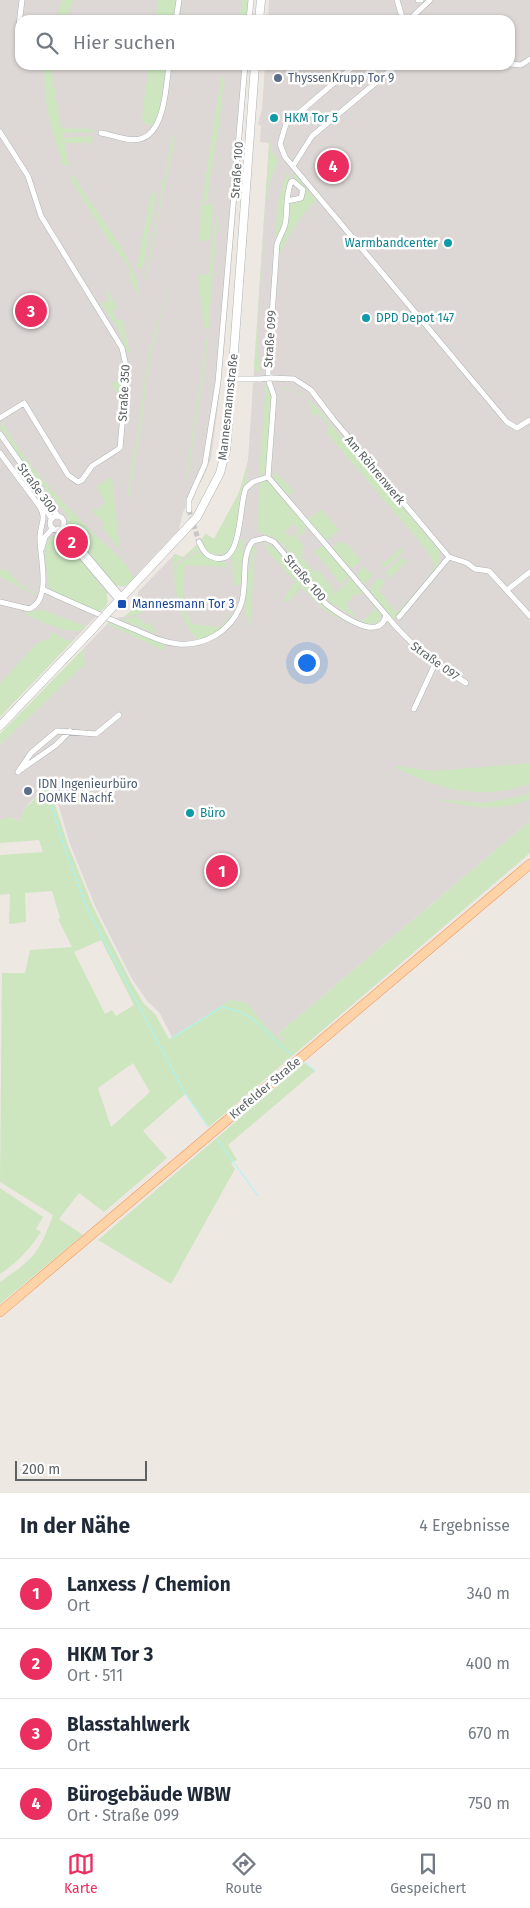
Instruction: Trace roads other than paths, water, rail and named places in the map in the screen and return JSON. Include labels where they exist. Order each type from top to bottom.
[{"type":"main road","points":[[260,15],[261,0]]},
{"type":"main road","name":"Mannesmannstraße","points":[[0,726],[181,536],[197,517],[220,473],[226,450],[256,70]]},
{"type":"main road","name":"Krefelder Straße","points":[[0,1312],[530,864]]},
{"type":"main road","name":"Krefelder Straße","points":[[0,1318],[530,870]]},
{"type":"street","points":[[20,15],[22,0]]},
{"type":"street","points":[[177,15],[179,0]]},
{"type":"street","points":[[249,15],[250,0]]},
{"type":"street","points":[[397,0],[402,15]]},
{"type":"street","points":[[414,15],[430,0]]},
{"type":"street","points":[[515,64],[521,65],[530,59]]},
{"type":"street","points":[[101,133],[130,139],[142,139],[158,126],[168,70]]},
{"type":"street","name":"Straße 100","points":[[189,510],[189,500],[205,464],[218,382],[245,70]]},
{"type":"street","points":[[349,70],[286,124],[280,144],[285,157],[507,422],[517,428],[530,420]]},
{"type":"street","points":[[293,166],[312,136],[391,70]]},
{"type":"street","name":"Straße 350","points":[[0,418],[24,403],[68,476],[78,482],[82,480],[92,466],[120,448],[127,370],[122,348],[41,216],[28,176],[1,134]]},
{"type":"street","name":"Straße 099","points":[[268,477],[274,396],[268,382],[268,372],[277,244],[285,225],[287,201]]},
{"type":"street","name":"Am Röhrenwerk","points":[[232,379],[294,379],[311,390],[449,557],[467,563],[475,569],[490,572],[530,616]]},
{"type":"street","name":"Straße 300","points":[[0,434],[55,518]]},
{"type":"street","name":"Straße 300","points":[[0,453],[43,512],[44,523],[40,536],[42,589]]},
{"type":"street","points":[[12,471],[55,518],[58,528],[121,599]]},
{"type":"street","points":[[199,542],[203,552],[212,557],[220,559],[232,551],[236,544],[246,488],[253,482],[268,477],[386,615]]},
{"type":"street","points":[[41,551],[46,537],[64,521],[55,518]]},
{"type":"street","name":"Straße 100","points":[[42,589],[159,639],[178,644],[207,641],[226,628],[234,619],[244,598],[247,551],[253,541],[265,538],[274,542],[326,604],[336,612],[372,628],[383,624],[386,615]]},
{"type":"street","points":[[399,617],[449,557]]},
{"type":"street","points":[[507,590],[530,572]]},
{"type":"street","points":[[0,602],[29,609],[37,603],[42,589]]},
{"type":"street","name":"Straße 097","points":[[386,615],[409,643],[435,664],[466,683]]},
{"type":"street","points":[[414,709],[435,664]]},
{"type":"street","points":[[70,731],[35,761],[18,772],[31,753],[57,731],[70,731],[96,734],[119,715]]},
{"type":"waterway","points":[[47,791],[65,849],[87,908],[186,1095],[208,1127]]},
{"type":"waterway","points":[[171,1039],[222,1007],[235,1010],[253,1020],[291,1054]]},
{"type":"waterway","points":[[306,1063],[315,1071]]},
{"type":"waterway","points":[[217,1139],[258,1196]]},
{"type":"tunnel","points":[[189,510],[199,542]]},
{"type":"place","name":"ThyssenKrupp Tor 9","points":[[278,78]]},
{"type":"place","name":"HKM Tor 5","points":[[274,118]]},
{"type":"place","name":"Bürogebäude WBW","points":[[333,166]]},
{"type":"place","name":"Warmbandcenter","points":[[448,243]]},
{"type":"place","name":"Blasstahlwerk","points":[[31,311]]},
{"type":"place","name":"DPD Depot 147","points":[[366,318]]},
{"type":"place","name":"HKM Tor 3","points":[[72,542]]},
{"type":"place","name":"Mannesmann Tor 3","points":[[122,604]]},
{"type":"place","name":"IDN Ingenieurbüro DOMKE Nachf.","points":[[28,791]]},
{"type":"place","name":"Büro","points":[[190,813]]},
{"type":"place","name":"Lanxess / Chemion","points":[[222,871]]}]
